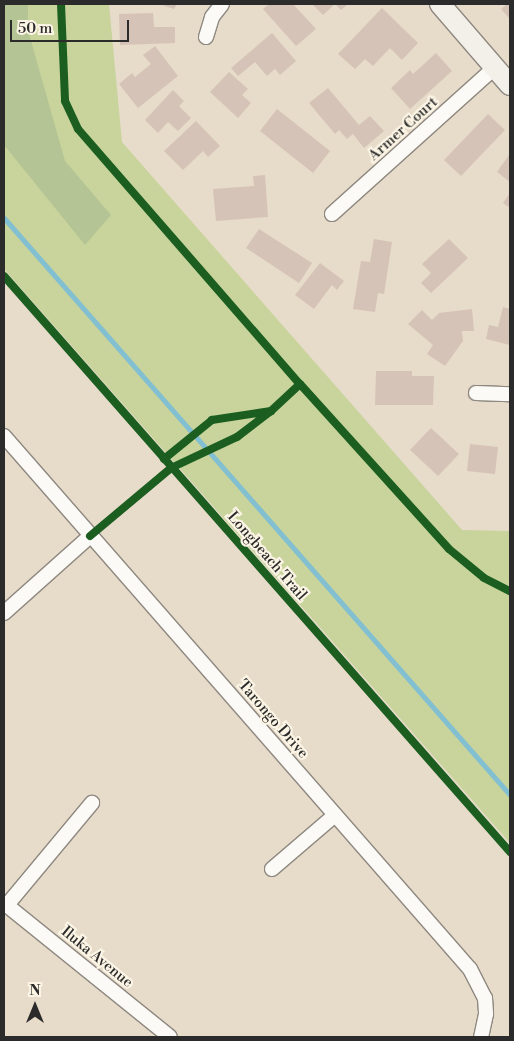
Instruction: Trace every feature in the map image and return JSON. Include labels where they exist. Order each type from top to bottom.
[{"type":"street","points":[[206,36],[212,17],[222,4]]},
{"type":"street","points":[[440,4],[510,85]]},
{"type":"street","name":"Armer Court","points":[[332,214],[495,67]]},
{"type":"street","points":[[476,393],[510,394]]},
{"type":"street","name":"Tarongo Drive","points":[[4,436],[470,969],[485,998],[486,1014],[481,1037]]},
{"type":"street","points":[[4,613],[90,536]]},
{"type":"street","points":[[6,904],[92,803]]},
{"type":"street","points":[[272,869],[335,815]]},
{"type":"street","name":"Iluka Avenue","points":[[6,904],[170,1037]]},
{"type":"green space","points":[[4,4],[109,4],[122,142],[462,530],[510,531],[510,843],[4,269]]},
{"type":"green space","points":[[4,4],[28,4],[28,30],[65,161],[111,215],[85,245],[4,145]]},
{"type":"building","points":[[159,4],[177,4],[174,9]]},
{"type":"building","points":[[269,4],[293,4],[316,29],[296,46],[263,9]]},
{"type":"building","points":[[312,4],[335,4],[323,15]]},
{"type":"building","points":[[335,4],[348,4],[341,10]]},
{"type":"building","points":[[510,4],[510,19],[501,9]]},
{"type":"building","points":[[382,8],[418,43],[402,60],[390,48],[373,66],[365,59],[355,69],[338,54]]},
{"type":"building","points":[[153,13],[154,27],[175,27],[175,43],[120,45],[119,14]]},
{"type":"building","points":[[272,33],[296,61],[280,75],[275,69],[267,76],[255,62],[238,76],[231,68]]},
{"type":"building","points":[[155,46],[178,76],[138,108],[119,84],[132,73],[135,77],[151,64],[143,55]]},
{"type":"building","points":[[436,53],[452,71],[410,109],[391,88],[410,70],[413,74]]},
{"type":"building","points":[[229,72],[248,89],[242,95],[251,103],[238,118],[210,92]]},
{"type":"building","points":[[328,88],[359,125],[370,116],[384,131],[364,148],[353,134],[347,139],[339,130],[335,134],[309,103]]},
{"type":"building","points":[[173,90],[184,101],[179,106],[191,118],[178,131],[168,122],[158,133],[145,120]]},
{"type":"building","points":[[277,109],[330,151],[313,173],[260,131]]},
{"type":"building","points":[[488,114],[505,130],[461,176],[444,160]]},
{"type":"building","points":[[196,121],[220,146],[208,157],[203,151],[183,170],[164,151]]},
{"type":"building","points":[[510,156],[510,182],[497,172]]},
{"type":"building","points":[[265,175],[268,217],[216,221],[213,189],[254,186],[253,176]]},
{"type":"building","points":[[510,193],[510,208],[503,203]]},
{"type":"building","points":[[259,229],[312,263],[299,283],[246,248]]},
{"type":"building","points":[[374,239],[392,242],[384,294],[378,293],[375,312],[353,309],[361,261],[370,262]]},
{"type":"building","points":[[449,239],[468,258],[431,293],[421,283],[431,273],[422,264]]},
{"type":"building","points":[[320,263],[344,281],[337,290],[332,285],[314,309],[295,295]]},
{"type":"building","points":[[503,307],[510,309],[510,345],[486,339],[489,325],[498,327]]},
{"type":"building","points":[[472,309],[474,331],[462,331],[463,341],[445,366],[427,354],[433,345],[408,324],[422,310],[432,320],[439,313]]},
{"type":"building","points":[[376,371],[412,371],[412,376],[434,376],[433,405],[375,405]]},
{"type":"building","points":[[431,428],[459,454],[438,476],[410,450]]},
{"type":"building","points":[[470,444],[498,447],[495,474],[467,471]]},
{"type":"waterway","points":[[4,218],[510,795]]},
{"type":"cycle path","points":[[61,4],[65,101],[78,129],[300,384],[271,411],[212,420],[164,459]]},
{"type":"cycle path","name":"Longbeach Trail","points":[[4,276],[510,852]]},
{"type":"cycle path","points":[[300,384],[449,549],[484,578],[510,591]]},
{"type":"cycle path","points":[[90,536],[171,468],[237,437],[271,411]]}]
